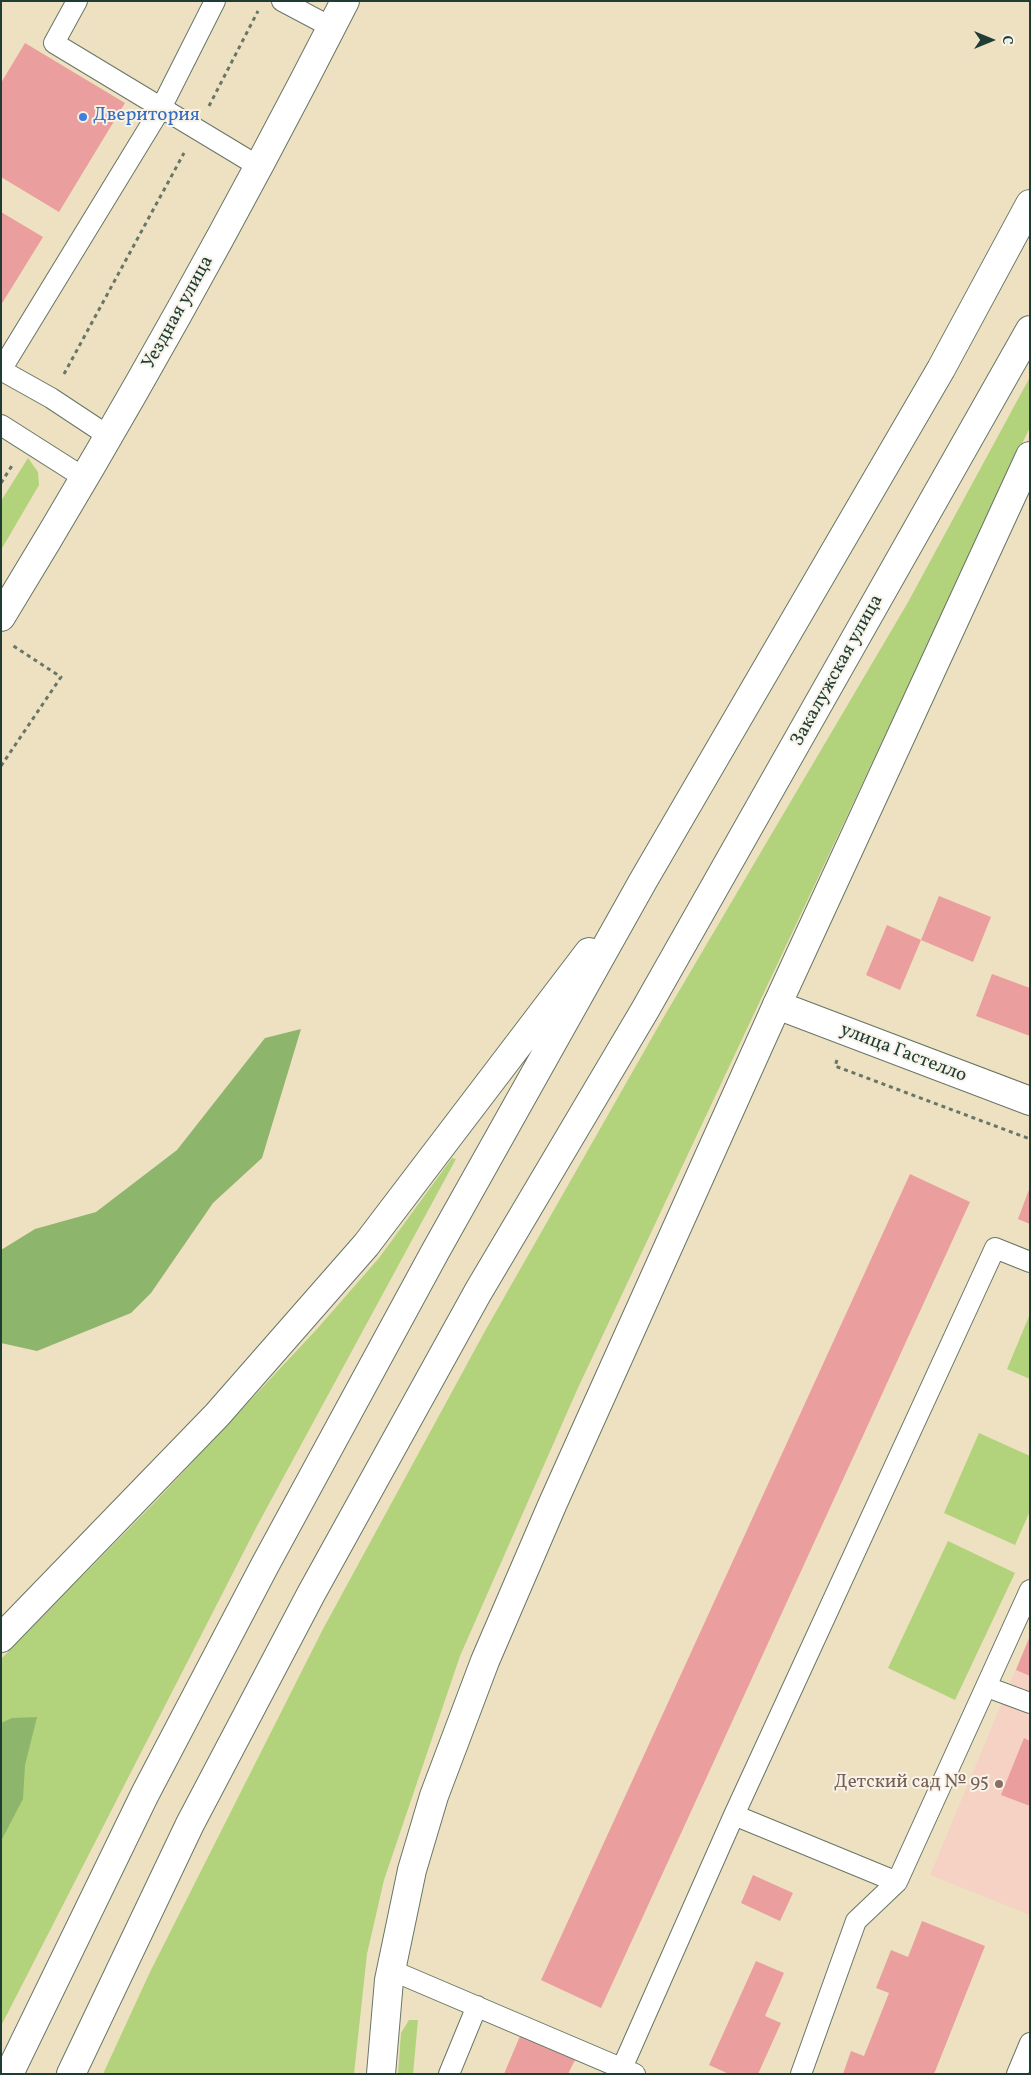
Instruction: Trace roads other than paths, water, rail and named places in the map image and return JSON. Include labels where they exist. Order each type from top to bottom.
[{"type":"main road","name":"Уездная улица","points":[[1,617],[86,479],[178,318],[345,1]]},
{"type":"main road","points":[[9,2074],[145,1794],[265,1565],[435,1252],[588,984],[643,881],[941,370],[1030,204]]},
{"type":"main road","name":"Закалужская улица","points":[[71,2074],[190,1824],[311,1594],[478,1292],[645,1010],[1030,330]]},
{"type":"main road","points":[[381,2074],[391,1970],[412,1870],[434,1796],[485,1661],[557,1494],[777,1005],[1030,456]]},
{"type":"main road","points":[[1,1638],[217,1415],[366,1245],[643,881]]},
{"type":"main road","name":"улица Гастелло","points":[[777,1005],[848,1034],[1030,1101]]},
{"type":"lane","points":[[77,1],[54,43],[258,166]]},
{"type":"lane","points":[[110,437],[51,398],[1,370],[161,108],[214,1]]},
{"type":"lane","points":[[282,1],[332,27]]},
{"type":"lane","points":[[1,426],[86,479]]},
{"type":"lane","points":[[391,1970],[628,2071],[734,1815],[996,1248],[1030,1262]]},
{"type":"lane","points":[[801,2074],[856,1921],[897,1882],[1030,1590]]},
{"type":"lane","points":[[987,1687],[1030,1703]]},
{"type":"lane","points":[[734,1815],[897,1882]]},
{"type":"lane","points":[[449,2074],[477,2006]]},
{"type":"lane","points":[[1017,2074],[1030,2043]]},
{"type":"place","name":"Дверитория","points":[[83,117]]},
{"type":"place","name":"Детский сад № 95","points":[[999,1784]]}]
